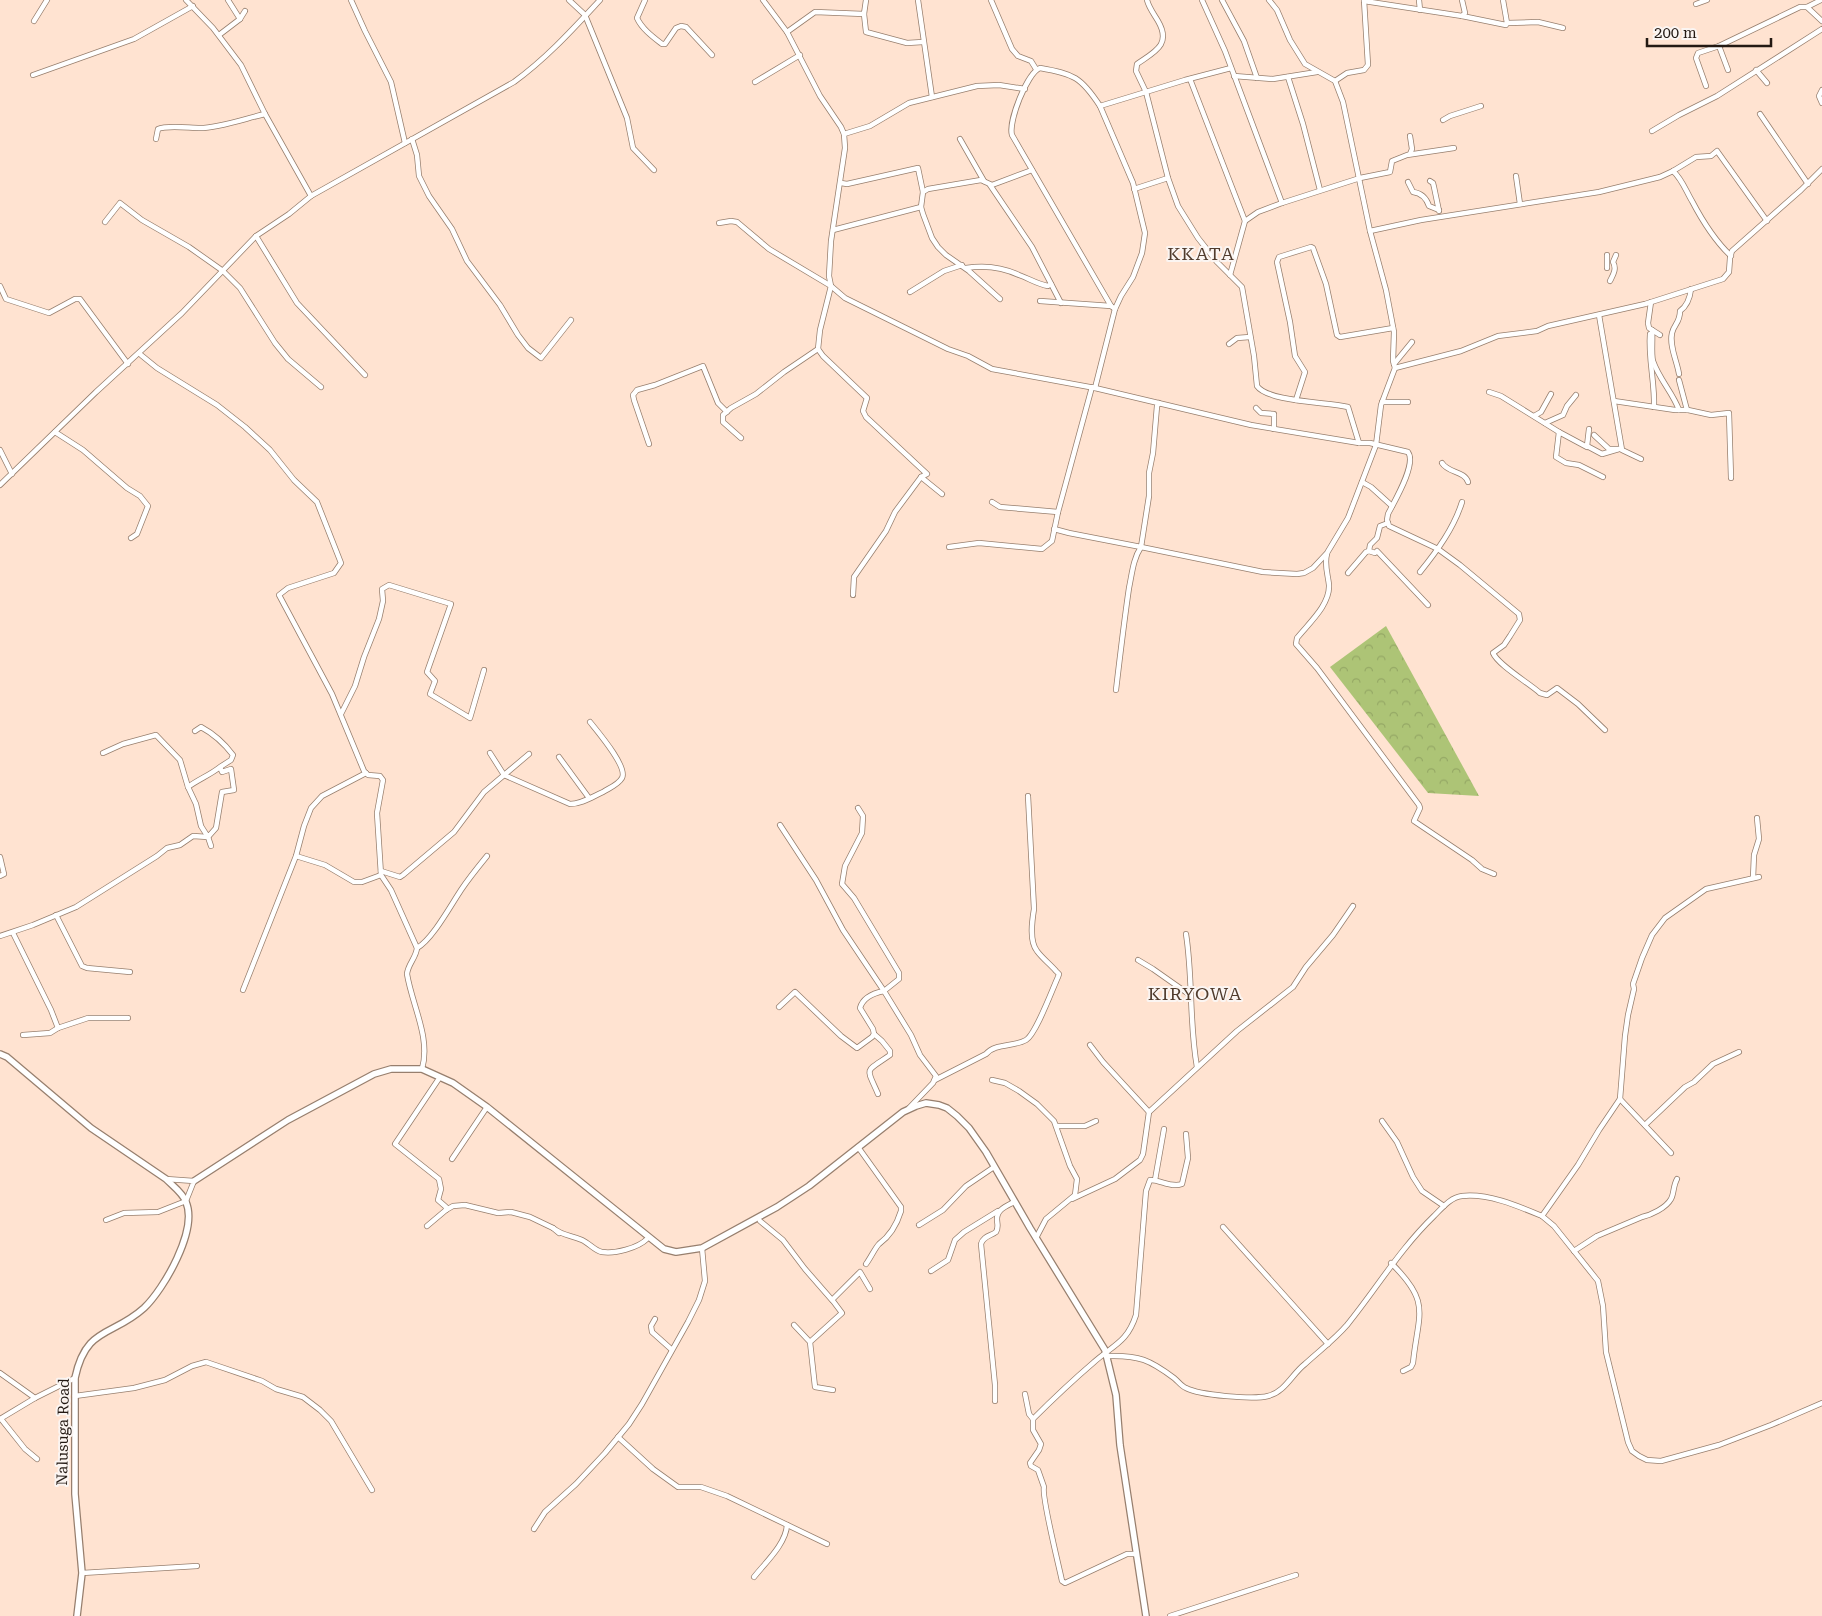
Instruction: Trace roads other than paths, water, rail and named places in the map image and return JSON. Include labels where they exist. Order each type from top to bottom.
[{"type":"street","points":[[34,21],[47,0]]},
{"type":"street","points":[[187,0],[219,35],[241,65],[265,114],[311,196]]},
{"type":"street","points":[[228,0],[240,19]]},
{"type":"street","points":[[351,0],[391,82],[405,143]]},
{"type":"street","points":[[568,0],[585,15],[627,118],[633,148],[654,170]]},
{"type":"street","points":[[0,485],[182,313],[256,236],[290,214],[311,196],[522,76],[553,50],[600,0]]},
{"type":"street","points":[[645,0],[637,18],[641,25],[655,39],[662,44],[666,44],[676,28],[686,27],[712,55]]},
{"type":"street","points":[[866,0],[864,14],[866,32],[907,42],[923,42]]},
{"type":"street","points":[[918,0],[932,97]]},
{"type":"street","points":[[991,0],[1012,49],[1018,56],[1031,61],[1036,69]]},
{"type":"street","points":[[1147,0],[1160,24],[1163,37],[1161,47],[1136,66],[1136,71],[1146,92],[1168,178],[1178,206],[1198,238],[1217,262],[1242,287],[1244,292],[1254,356],[1255,380],[1258,388],[1265,392],[1296,400],[1348,407],[1359,443]]},
{"type":"street","points":[[1202,0],[1215,27],[1282,203]]},
{"type":"street","points":[[1222,0],[1244,41],[1257,78]]},
{"type":"street","points":[[1054,528],[1069,533],[1247,569],[1297,574],[1304,573],[1313,568],[1327,553],[1348,518],[1376,445],[1382,402],[1394,366],[1395,340],[1386,290],[1370,231],[1343,102],[1335,82],[1309,67],[1302,59],[1290,40],[1281,17],[1269,0]]},
{"type":"street","points":[[1335,82],[1347,73],[1364,70],[1368,65],[1364,0],[1462,16],[1499,25],[1506,25],[1507,22],[1538,22],[1563,28]]},
{"type":"street","points":[[1419,0],[1420,10]]},
{"type":"street","points":[[1462,0],[1465,13],[1462,16]]},
{"type":"street","points":[[1504,0],[1507,22]]},
{"type":"street","points":[[1696,4],[1707,0]]},
{"type":"street","points":[[1706,86],[1696,56],[1698,53],[1718,46],[1800,7],[1807,7],[1821,0]]},
{"type":"street","points":[[766,1],[787,32],[820,96],[844,134],[844,148],[828,276],[830,286],[820,330],[818,349],[867,398],[863,411],[866,417],[927,474],[921,477],[895,512],[886,531],[854,577],[853,595]]},
{"type":"street","points":[[34,74],[134,39],[193,6]]},
{"type":"street","points":[[1807,7],[1822,21]]},
{"type":"street","points":[[219,35],[240,19],[245,11]]},
{"type":"street","points":[[787,32],[815,12],[864,14]]},
{"type":"street","points":[[1652,131],[1717,96],[1822,29]]},
{"type":"street","points":[[1718,46],[1728,70]]},
{"type":"street","points":[[755,82],[800,55]]},
{"type":"street","points":[[949,547],[979,543],[1042,549],[1052,541],[1058,512],[1093,388],[1113,308],[1134,277],[1144,242],[1144,226],[1134,189],[1118,145],[1100,106],[1087,88],[1073,75],[1040,68],[1036,69]]},
{"type":"street","points":[[1100,106],[1190,78],[1231,68]]},
{"type":"street","points":[[1036,69],[1025,89],[1011,122],[1010,130],[1113,308]]},
{"type":"street","points":[[1756,70],[1767,83]]},
{"type":"street","points":[[1234,76],[1272,79],[1318,72]]},
{"type":"street","points":[[1288,77],[1303,124],[1320,190]]},
{"type":"street","points":[[1190,78],[1245,221],[1230,275]]},
{"type":"street","points":[[844,134],[870,126],[909,103],[932,97],[987,85],[1025,89]]},
{"type":"street","points":[[1822,90],[1819,96],[1822,103]]},
{"type":"street","points":[[1443,120],[1481,106]]},
{"type":"street","points":[[156,140],[158,129],[161,128],[184,126],[200,128],[265,114]]},
{"type":"street","points":[[1760,114],[1808,184]]},
{"type":"street","points":[[1410,136],[1412,152],[1410,154]]},
{"type":"street","points":[[412,138],[418,155],[419,176],[429,196],[452,229],[467,261],[500,305],[528,348],[540,358],[571,320]]},
{"type":"street","points":[[960,139],[984,181],[990,185],[1032,248],[1061,303]]},
{"type":"street","points":[[1245,221],[1258,212],[1320,190],[1360,178],[1390,172],[1392,161],[1410,154],[1454,148]]},
{"type":"street","points":[[1370,231],[1520,204],[1574,195],[1586,195],[1660,177],[1674,171],[1696,157],[1711,156],[1717,151],[1767,221]]},
{"type":"street","points":[[840,183],[847,184],[918,168],[923,192],[921,207],[932,238],[946,255],[964,267],[1000,299]]},
{"type":"street","points":[[1394,366],[1462,351],[1498,336],[1537,330],[1651,302],[1723,279],[1727,276],[1730,267],[1732,251],[1808,184],[1822,169]]},
{"type":"street","points":[[990,185],[1032,170]]},
{"type":"street","points":[[1674,171],[1717,243],[1731,256]]},
{"type":"street","points":[[1516,176],[1520,204]]},
{"type":"street","points":[[1134,189],[1168,178]]},
{"type":"street","points":[[923,192],[928,189],[984,181]]},
{"type":"street","points":[[1430,181],[1433,183],[1440,218]]},
{"type":"street","points":[[1408,182],[1413,192],[1420,193],[1428,200],[1429,206],[1439,210]]},
{"type":"street","points":[[105,222],[120,202],[142,220],[189,247],[223,271],[240,288],[283,354],[314,383],[321,387]]},
{"type":"street","points":[[833,230],[921,207]]},
{"type":"street","points":[[720,223],[737,222],[768,249],[830,286],[845,298],[948,350],[968,356],[989,368],[1093,388],[1206,415],[1408,452],[1411,456],[1408,473],[1388,514],[1388,523],[1392,528],[1438,549],[1519,614],[1520,620],[1504,645],[1493,653],[1494,657],[1540,693],[1547,694],[1557,688],[1578,704],[1605,730]]},
{"type":"street","points":[[256,236],[297,303],[364,375]]},
{"type":"street","points":[[1296,400],[1305,372],[1295,356],[1277,262],[1279,258],[1311,247],[1314,248],[1326,284],[1337,334],[1340,337],[1393,328]]},
{"type":"street","points":[[1607,255],[1607,268]]},
{"type":"street","points":[[1610,281],[1614,274],[1615,266],[1613,262],[1616,255]]},
{"type":"street","points":[[910,292],[944,271],[980,265],[1019,275],[1036,283],[1048,286],[1051,284]]},
{"type":"street","points":[[0,286],[6,298],[49,313],[80,298],[128,364]]},
{"type":"street","points":[[1679,374],[1672,343],[1672,331],[1680,318],[1680,311],[1685,307],[1691,296],[1691,290]]},
{"type":"street","points":[[1040,301],[1113,308]]},
{"type":"street","points":[[1651,302],[1648,323],[1651,329],[1652,359],[1659,376],[1672,394],[1679,410]]},
{"type":"street","points":[[1599,314],[1614,401],[1620,450]]},
{"type":"street","points":[[1651,329],[1660,335]]},
{"type":"street","points":[[1651,329],[1650,357],[1654,407]]},
{"type":"street","points":[[1229,344],[1237,338],[1250,336]]},
{"type":"street","points":[[1394,366],[1412,342]]},
{"type":"street","points":[[741,438],[722,420],[723,415],[756,394],[818,349]]},
{"type":"street","points":[[142,355],[157,368],[217,405],[245,427],[270,450],[294,480],[317,502],[341,564],[334,573],[288,588],[279,595],[321,671],[366,773],[368,775],[380,776],[383,780],[377,813],[381,873],[391,890],[417,948],[415,956],[408,965],[407,974],[424,1045],[425,1058],[422,1070]]},
{"type":"street","points":[[649,444],[634,400],[633,395],[637,390],[656,385],[703,366],[718,403],[727,412]]},
{"type":"street","points":[[1679,380],[1687,410]]},
{"type":"street","points":[[1489,392],[1501,396],[1559,432],[1602,454],[1620,450]]},
{"type":"street","points":[[1534,416],[1541,412],[1551,394]]},
{"type":"street","points":[[1545,423],[1563,415],[1567,406],[1576,395]]},
{"type":"street","points":[[1614,401],[1687,410],[1711,415],[1729,413],[1731,478]]},
{"type":"street","points":[[1382,402],[1408,402]]},
{"type":"street","points":[[1116,690],[1125,615],[1136,554],[1141,547],[1149,496],[1149,473],[1153,453],[1157,406],[1159,403]]},
{"type":"street","points":[[1256,408],[1261,413],[1274,414],[1274,428]]},
{"type":"street","points":[[1587,447],[1589,429]]},
{"type":"street","points":[[55,432],[83,450],[126,488],[140,496],[148,506],[137,534],[131,538]]},
{"type":"street","points":[[1559,432],[1556,457],[1566,463],[1579,465],[1603,477]]},
{"type":"street","points":[[1594,435],[1609,449],[1620,450],[1641,459]]},
{"type":"street","points":[[0,450],[12,474]]},
{"type":"street","points":[[1442,464],[1445,469],[1466,477],[1468,482]]},
{"type":"street","points":[[921,477],[942,494]]},
{"type":"street","points":[[1362,482],[1371,487],[1392,506]]},
{"type":"street","points":[[992,502],[1000,507],[1058,512]]},
{"type":"street","points":[[1420,572],[1438,549],[1459,513],[1462,502]]},
{"type":"street","points":[[1348,573],[1369,551],[1370,545],[1377,538],[1380,526],[1388,523]]},
{"type":"street","points":[[1369,551],[1375,553],[1377,551],[1428,605]]},
{"type":"street","points":[[1327,553],[1325,561],[1329,587],[1327,598],[1297,638],[1296,644],[1419,805],[1420,812],[1414,821],[1472,860],[1482,869],[1494,874]]},
{"type":"street","points":[[341,714],[356,686],[364,657],[379,619],[384,601],[382,589],[389,585],[452,604],[427,672],[435,681],[430,694],[470,718],[484,670]]},
{"type":"street","points":[[490,753],[504,775],[570,804],[578,804],[618,783],[622,779],[623,773],[617,759],[590,722]]},
{"type":"street","points":[[188,787],[197,780],[212,774],[220,766],[231,760],[233,755],[225,745],[208,731],[201,727],[195,731]]},
{"type":"street","points":[[103,753],[123,744],[156,735],[180,760],[188,787],[196,804],[201,826],[208,836],[211,846]]},
{"type":"street","points":[[296,856],[325,865],[354,882],[362,882],[381,873],[403,876],[454,832],[480,797],[529,754]]},
{"type":"street","points":[[559,757],[589,798]]},
{"type":"street","points":[[0,936],[13,933],[76,907],[167,848],[180,845],[194,836],[208,836],[216,828],[222,792],[234,790],[231,770],[222,772],[220,766]]},
{"type":"street","points":[[243,990],[296,856],[311,808],[322,796],[366,773]]},
{"type":"street","points":[[106,1220],[124,1213],[158,1212],[186,1201],[194,1182],[288,1120],[374,1074],[391,1069],[422,1070],[454,1083],[487,1107],[664,1249],[676,1252],[702,1248],[789,1199],[808,1186],[908,1109],[935,1080],[986,1054],[990,1049],[1020,1043],[1029,1038],[1038,1023],[1059,974],[1033,946],[1032,922],[1034,908],[1028,796]]},
{"type":"street","points":[[858,808],[863,816],[862,833],[845,866],[842,884],[854,898],[899,973],[899,979],[884,990],[869,996],[860,1005],[874,1034],[890,1051],[890,1054],[871,1067],[869,1072],[878,1094]]},
{"type":"street","points":[[1753,878],[1754,855],[1759,839],[1757,818]]},
{"type":"street","points":[[780,825],[816,880],[843,930],[884,990],[911,1035],[920,1055],[935,1073],[935,1080]]},
{"type":"street","points":[[417,948],[421,946],[440,923],[487,856]]},
{"type":"street","points":[[0,857],[4,874],[0,876]]},
{"type":"street","points":[[1542,1216],[1578,1165],[1620,1099],[1624,1044],[1634,989],[1633,984],[1652,935],[1665,918],[1706,889],[1760,877]]},
{"type":"street","points":[[1036,1238],[1046,1219],[1072,1199],[1115,1179],[1140,1160],[1143,1154],[1148,1112],[1237,1031],[1293,987],[1353,906]]},
{"type":"street","points":[[56,915],[82,966],[130,972]]},
{"type":"street","points":[[13,933],[52,1010],[58,1028]]},
{"type":"street","points":[[1186,934],[1190,973],[1192,1034],[1197,1067]]},
{"type":"street","points":[[1138,960],[1190,995]]},
{"type":"street","points":[[779,1007],[795,992],[841,1036],[857,1048],[874,1034]]},
{"type":"street","points":[[23,1035],[50,1033],[58,1028],[88,1018],[128,1018]]},
{"type":"street","points":[[1090,1045],[1148,1112]]},
{"type":"street","points":[[1645,1125],[1685,1087],[1694,1082],[1713,1064],[1740,1052]]},
{"type":"street","points":[[0,1054],[7,1057],[91,1128],[166,1180],[177,1189],[186,1201]]},
{"type":"street","points":[[440,1077],[395,1144],[440,1179],[441,1189],[438,1200],[446,1207],[446,1210]]},
{"type":"street","points":[[992,1080],[1005,1083],[1019,1091],[1054,1121],[1070,1166],[1078,1182],[1072,1199]]},
{"type":"street","points":[[1620,1099],[1671,1153]]},
{"type":"street","points":[[908,1109],[926,1103],[939,1105],[947,1108],[969,1128],[1107,1354],[1116,1395],[1120,1445],[1135,1554],[1146,1616]]},
{"type":"street","points":[[452,1159],[487,1107]]},
{"type":"street","points":[[1056,1126],[1085,1126],[1096,1121]]},
{"type":"street","points":[[1382,1121],[1397,1142],[1417,1184],[1429,1197],[1444,1206]]},
{"type":"street","points":[[1155,1180],[1164,1129]]},
{"type":"street","points":[[1033,1419],[1130,1332],[1136,1315],[1146,1191],[1150,1180],[1167,1184],[1182,1184],[1188,1158],[1186,1134]]},
{"type":"street","points":[[858,1147],[901,1208],[889,1236],[878,1245],[866,1264]]},
{"type":"street","points":[[918,1225],[942,1210],[966,1186],[994,1167]]},
{"type":"street","points":[[166,1180],[194,1182]]},
{"type":"street","points":[[1574,1251],[1597,1236],[1642,1217],[1649,1216],[1666,1205],[1671,1199],[1677,1180]]},
{"type":"street","points":[[1107,1354],[1136,1356],[1152,1363],[1186,1388],[1196,1392],[1252,1398],[1269,1396],[1286,1385],[1303,1365],[1346,1326],[1392,1263],[1420,1229],[1444,1206],[1460,1196],[1468,1196],[1495,1199],[1514,1204],[1542,1216],[1554,1226],[1598,1281],[1604,1315],[1606,1352],[1628,1442],[1632,1451],[1639,1456],[1647,1460],[1661,1461],[1704,1450],[1771,1425],[1822,1403]]},
{"type":"street","name":"Nalusuga Road","points":[[77,1616],[82,1573],[75,1494],[75,1378],[79,1360],[92,1340],[144,1308],[167,1276],[177,1260],[185,1237],[188,1221],[186,1201]]},
{"type":"street","points":[[931,1271],[948,1260],[955,1240],[964,1232],[1014,1202]]},
{"type":"street","points":[[427,1226],[453,1206],[465,1205],[498,1213],[511,1212],[530,1217],[559,1233],[581,1240],[601,1252],[611,1252],[641,1245],[646,1239]]},
{"type":"street","points":[[996,1401],[996,1385],[981,1244],[987,1236],[996,1232],[998,1228],[997,1217],[1000,1210]]},
{"type":"street","points":[[760,1221],[783,1240],[832,1300],[860,1272],[870,1289]]},
{"type":"street","points":[[1223,1227],[1328,1344]]},
{"type":"street","points":[[534,1529],[545,1512],[576,1484],[618,1438],[642,1404],[699,1300],[705,1281],[702,1248]]},
{"type":"street","points":[[1392,1263],[1414,1289],[1420,1312],[1413,1363],[1411,1367],[1403,1371]]},
{"type":"street","points":[[833,1301],[842,1313],[810,1342],[815,1387],[833,1390]]},
{"type":"street","points":[[655,1319],[651,1326],[652,1332],[671,1349]]},
{"type":"street","points":[[75,1396],[142,1386],[165,1380],[192,1366],[206,1362],[262,1381],[276,1389],[303,1397],[320,1410],[331,1421],[372,1490]]},
{"type":"street","points":[[0,1373],[35,1398]]},
{"type":"street","points":[[37,1459],[25,1449],[1,1419],[35,1398],[75,1378]]},
{"type":"street","points":[[1025,1394],[1029,1414],[1033,1419],[1033,1430],[1041,1444],[1030,1462],[1031,1466],[1038,1470],[1044,1487],[1045,1503],[1062,1581],[1065,1583],[1127,1554],[1135,1554]]},
{"type":"street","points":[[618,1438],[653,1469],[678,1487],[701,1487],[728,1496],[827,1544]]},
{"type":"street","points":[[754,1577],[779,1544],[787,1525]]},
{"type":"street","points":[[82,1573],[197,1566]]},
{"type":"street","points":[[1170,1616],[1296,1575]]},
{"type":"district","name":"KKATA","points":[[1201,253]]},
{"type":"district","name":"KIRYOWA","points":[[1195,993]]}]
